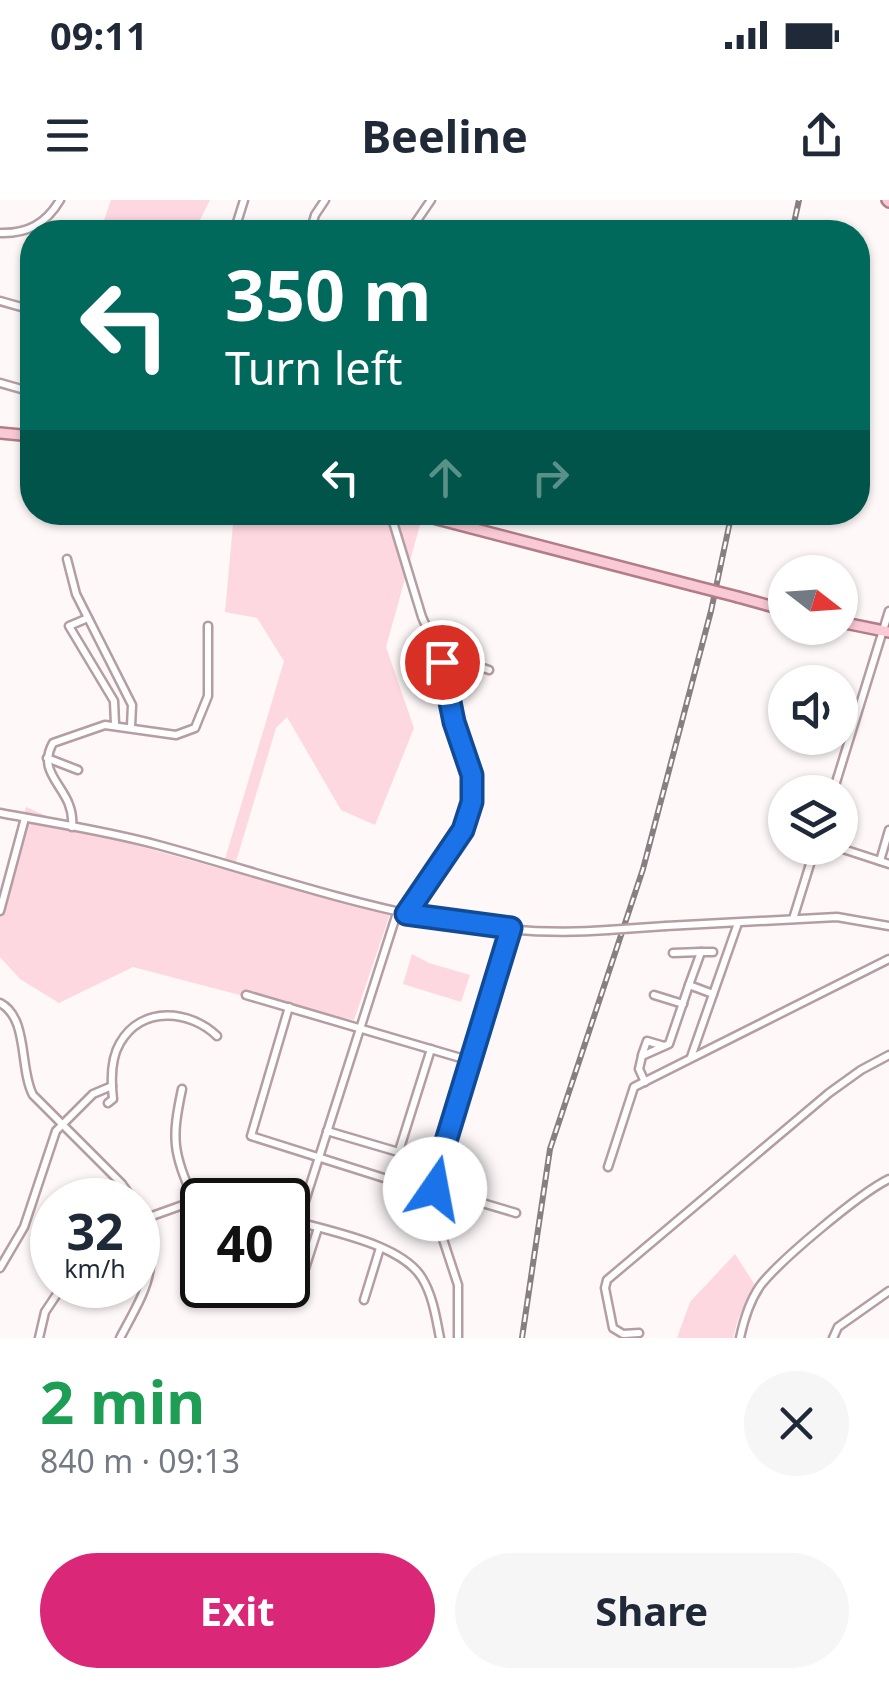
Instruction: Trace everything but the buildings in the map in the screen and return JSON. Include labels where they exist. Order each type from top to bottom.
[{"type":"main road","points":[[460,525],[768,605]]},
{"type":"main road","points":[[858,626],[886,631]]},
{"type":"street","points":[[45,220],[60,200]]},
{"type":"street","points":[[310,1184],[359,1028],[402,913],[463,830],[472,802],[472,775],[454,722],[446,671],[422,617],[394,525]]},
{"type":"street","points":[[66,559],[76,594],[132,705],[131,727]]},
{"type":"street","points":[[838,775],[886,631],[889,611]]},
{"type":"street","points":[[88,618],[69,626],[114,702],[115,724]]},
{"type":"street","points":[[72,827],[67,795],[47,768],[53,742],[115,724],[176,735],[195,728],[208,696],[208,626]]},
{"type":"street","points":[[446,671],[474,665],[489,670]]},
{"type":"street","points":[[47,758],[78,770]]},
{"type":"street","points":[[0,813],[156,844],[402,913],[511,928],[608,930],[836,917],[889,926]]},
{"type":"street","points":[[0,911],[25,818]]},
{"type":"street","points":[[880,860],[889,830]]},
{"type":"street","points":[[858,853],[889,864]]},
{"type":"street","points":[[793,919],[810,865]]},
{"type":"street","points":[[691,1058],[738,922]]},
{"type":"street","points":[[458,1338],[458,1285],[438,1224],[435,1189],[439,1164],[511,928]]},
{"type":"street","points":[[645,1082],[639,1069],[642,1056],[672,1040],[701,952]]},
{"type":"street","points":[[673,953],[713,952]]},
{"type":"street","points":[[608,1168],[631,1091],[889,960]]},
{"type":"street","points":[[689,985],[713,994]]},
{"type":"street","points":[[246,995],[470,1061]]},
{"type":"street","points":[[654,995],[684,1004]]},
{"type":"street","points":[[0,1003],[8,1007],[16,1021],[30,1088],[38,1102],[116,1178]]},
{"type":"street","points":[[289,1008],[250,1133],[261,1140],[384,1178]]},
{"type":"street","points":[[108,1103],[113,1099],[120,1042],[154,1016],[189,1017],[217,1036]]},
{"type":"street","points":[[399,1152],[431,1049]]},
{"type":"street","points":[[639,1334],[623,1334],[613,1328],[604,1288],[607,1280],[829,1093],[889,1056]]},
{"type":"street","points":[[0,1268],[24,1227],[49,1146],[62,1125],[93,1094],[112,1086]]},
{"type":"street","points":[[182,1089],[174,1147],[185,1178]]},
{"type":"street","points":[[327,1131],[439,1164]]},
{"type":"street","points":[[740,1338],[754,1296],[774,1269],[862,1196],[889,1179]]},
{"type":"street","points":[[435,1189],[516,1213]]},
{"type":"street","points":[[310,1226],[407,1261],[424,1280],[440,1338]]},
{"type":"street","points":[[310,1253],[318,1228]]},
{"type":"street","points":[[364,1300],[380,1248]]},
{"type":"street","points":[[833,1338],[838,1327],[889,1291]]},
{"type":"street","points":[[40,1338],[48,1308]]},
{"type":"street","points":[[120,1338],[134,1308]]},
{"type":"shaded area","points":[[111,200],[210,200],[200,220],[104,220]]},
{"type":"shaded area","points":[[233,525],[420,525],[386,647],[414,728],[375,825],[341,810],[287,717],[276,728],[235,865],[392,908],[354,1020],[286,1007],[133,967],[59,1003],[20,979],[0,957],[0,899],[26,807],[74,828],[222,869],[284,661],[257,618],[225,612]]},
{"type":"shaded area","points":[[412,954],[470,975],[461,1002],[403,984]]},
{"type":"shaded area","points":[[735,1254],[755,1285],[733,1338],[677,1338],[690,1302]]},
{"type":"railway","points":[[795,220],[799,200]]},
{"type":"railway","points":[[522,1338],[550,1149],[643,869],[711,611],[729,525]]},
{"type":"route","points":[[435,1189],[439,1164],[511,928],[406,914],[463,830],[472,802],[472,775],[454,722],[442,662]]}]
